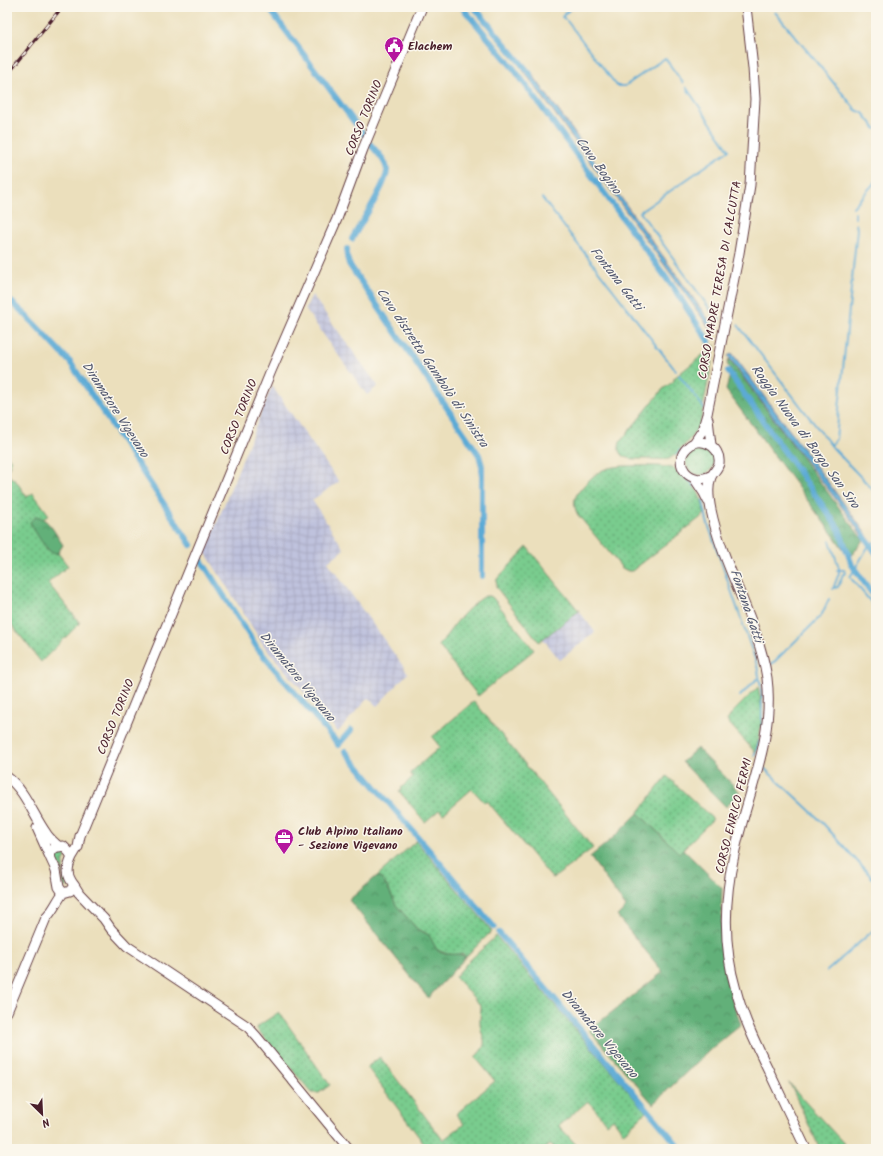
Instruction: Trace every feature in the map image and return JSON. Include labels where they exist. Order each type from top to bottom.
[{"type":"main road","name":"CORSO TORINO","points":[[74,885],[70,879],[68,867],[78,847],[80,836],[271,371],[337,219],[363,149],[422,7]]},
{"type":"main road","name":"CORSO MADRE TERESA DI CALCUTTA","points":[[694,443],[702,431],[707,414],[739,253],[750,185],[755,99],[746,7]]},
{"type":"main road","name":"CORSO MADRE TERESA DI CALCUTTA","points":[[707,414],[711,445]]},
{"type":"main road","points":[[702,442],[711,445],[718,455],[719,462],[717,469],[712,475],[703,479],[694,478],[686,472],[681,462],[684,451],[694,443],[702,442]]},
{"type":"main road","name":"CORSO ENRICO FERMI","points":[[712,475],[708,486],[710,507],[717,535],[758,638],[766,672],[768,694],[765,740],[734,854],[730,877],[726,918],[728,953],[742,1013],[806,1149]]},
{"type":"main road","name":"CORSO ENRICO FERMI","points":[[694,478],[704,493],[710,507]]},
{"type":"main road","points":[[7,777],[12,780],[32,809],[45,832],[70,852],[72,857]]},
{"type":"main road","points":[[32,809],[40,834],[56,870],[60,890],[80,901],[101,923],[111,929]]},
{"type":"main road","points":[[50,856],[52,850],[80,836]]},
{"type":"main road","points":[[7,1012],[46,918],[47,908],[58,883]]},
{"type":"main road","points":[[46,918],[50,914],[56,901],[65,893],[70,891],[74,885],[79,893],[127,946],[247,1026],[349,1149]]},
{"type":"shaded area","points":[[312,295],[378,386],[367,395],[305,309]]},
{"type":"shaded area","points":[[272,386],[339,482],[312,500],[344,549],[328,562],[408,673],[377,706],[368,698],[338,732],[264,646],[205,552]]},
{"type":"shaded area","points":[[579,611],[595,632],[560,660],[543,639]]},
{"type":"green space","points":[[715,345],[700,424],[691,438],[669,459],[631,459],[622,456],[619,448],[620,442],[663,389],[674,381],[674,378]]},
{"type":"green space","points":[[729,359],[863,540],[850,558],[726,390],[731,370],[727,364]]},
{"type":"green space","points":[[700,447],[710,451],[714,461],[710,471],[700,475],[690,471],[686,461],[690,451]]},
{"type":"green space","points":[[7,455],[11,461],[8,470],[9,476],[16,481],[27,497],[33,493],[49,515],[43,519],[30,522],[47,549],[55,554],[58,553],[68,566],[48,583],[80,623],[41,662],[11,624],[7,627]]},
{"type":"green space","points":[[622,466],[659,466],[673,468],[697,490],[702,501],[705,514],[632,571],[628,571],[622,568],[578,515],[575,508],[575,499],[588,481],[608,468]]},
{"type":"green space","points":[[36,516],[41,517],[48,523],[63,545],[58,553],[55,554],[51,552],[37,535],[30,522]]},
{"type":"green space","points":[[527,547],[579,611],[539,642],[496,587],[497,579]]},
{"type":"green space","points":[[485,596],[490,596],[493,598],[534,650],[478,696],[439,646],[454,625],[472,606]]},
{"type":"green space","points":[[758,687],[762,712],[755,752],[727,721],[732,713]]},
{"type":"green space","points":[[474,701],[593,848],[553,878],[487,801],[485,803],[472,789],[443,814],[439,810],[425,822],[399,791],[413,777],[410,773],[440,747],[432,737]]},
{"type":"green space","points":[[697,748],[740,792],[726,807],[682,762]]},
{"type":"green space","points":[[667,776],[713,819],[679,853],[638,813]]},
{"type":"green space","points":[[638,813],[679,853],[683,849],[722,888],[722,940],[724,957],[730,991],[741,1024],[712,1048],[653,1104],[589,1030],[663,972],[617,916],[626,907],[590,857],[614,837]]},
{"type":"green space","points":[[416,841],[492,931],[466,957],[463,954],[450,955],[437,950],[426,933],[417,929],[396,905],[388,888],[380,877],[377,876]]},
{"type":"green space","points":[[62,851],[66,856],[63,871],[68,886],[66,888],[63,885],[62,869],[54,856],[57,852]]},
{"type":"green space","points":[[377,876],[380,877],[388,888],[396,905],[417,929],[429,935],[437,950],[445,954],[460,954],[466,957],[428,998],[349,900]]},
{"type":"green space","points":[[496,936],[646,1112],[624,1133],[613,1119],[607,1124],[588,1101],[559,1126],[580,1149],[555,1149],[551,1144],[544,1149],[428,1149],[367,1067],[380,1057],[443,1140],[464,1124],[456,1114],[495,1081],[475,1057],[483,1047],[484,1043],[480,1026],[481,1006],[455,977],[468,962]]},
{"type":"green space","points":[[279,1012],[330,1085],[319,1093],[312,1093],[257,1029],[258,1026]]},
{"type":"green space","points":[[789,1082],[797,1093],[849,1149],[820,1149]]},
{"type":"water","points":[[527,67],[714,327],[711,330],[523,70]]},
{"type":"water","points":[[732,353],[851,513],[870,540],[867,543],[848,515],[728,356]]},
{"type":"waterway","name":"Cavo distretto Gambolò di Sinistra","points":[[268,7],[364,135]]},
{"type":"waterway","name":"Cavo Bogino","points":[[462,7],[514,69],[675,290],[709,342]]},
{"type":"waterway","name":"Roggia Nuova di Borgo San Siro","points":[[474,7],[530,74]]},
{"type":"waterway","points":[[565,19],[562,17],[572,7]]},
{"type":"waterway","points":[[775,12],[856,110],[863,113],[876,129]]},
{"type":"waterway","points":[[567,21],[617,86],[625,86],[665,58],[683,83]]},
{"type":"waterway","points":[[686,87],[729,150],[640,212],[715,316],[720,319]]},
{"type":"waterway","name":"Cavo distretto Gambolò di Sinistra","points":[[352,239],[378,194],[386,176],[387,170],[385,163],[370,144]]},
{"type":"waterway","points":[[853,207],[876,181]]},
{"type":"waterway","name":"Fontana Gatti","points":[[542,198],[676,371]]},
{"type":"waterway","points":[[855,213],[855,218]]},
{"type":"waterway","points":[[831,445],[836,439],[857,229],[856,224]]},
{"type":"waterway","name":"Cavo distretto Gambolò di Sinistra","points":[[347,249],[349,264],[479,455],[482,466],[482,576]]},
{"type":"waterway","name":"Diramatore Vigevano","points":[[7,298],[26,315],[70,362],[191,545]]},
{"type":"waterway","points":[[738,325],[833,448],[876,493]]},
{"type":"waterway","name":"Cavo Bogino","points":[[728,371],[839,529],[852,565]]},
{"type":"waterway","name":"Fontana Gatti","points":[[679,375],[704,408]]},
{"type":"waterway","name":"Fontana Gatti","points":[[676,455],[680,450]]},
{"type":"waterway","name":"Fontana Gatti","points":[[679,471],[695,486]]},
{"type":"waterway","name":"Fontana Gatti","points":[[703,500],[707,521],[757,665],[762,693],[762,726]]},
{"type":"waterway","name":"Roggia Nuova di Borgo San Siro","points":[[864,536],[876,553]]},
{"type":"waterway","points":[[830,541],[839,568],[839,573],[833,589]]},
{"type":"waterway","points":[[850,577],[868,547],[874,542]]},
{"type":"waterway","name":"Diramatore Vigevano","points":[[201,560],[258,649],[339,745]]},
{"type":"waterway","name":"Cavo Bogino","points":[[854,568],[876,599]]},
{"type":"waterway","points":[[837,570],[844,570],[846,573]]},
{"type":"waterway","points":[[834,588],[838,587],[843,574],[846,573]]},
{"type":"waterway","points":[[850,577],[876,608]]},
{"type":"waterway","points":[[772,664],[821,616],[829,599]]},
{"type":"waterway","points":[[740,696],[757,679]]},
{"type":"waterway","name":"Cavo distretto Gambolò di Sinistra","points":[[338,745],[351,730]]},
{"type":"waterway","name":"Fontana Gatti","points":[[754,756],[760,741]]},
{"type":"waterway","name":"Diramatore Vigevano","points":[[345,751],[494,927]]},
{"type":"waterway","name":"Fontana Gatti","points":[[764,768],[820,820],[876,882]]},
{"type":"waterway","points":[[827,971],[876,928]]},
{"type":"waterway","name":"Diramatore Vigevano","points":[[499,933],[681,1149]]},
{"type":"railway","points":[[7,75],[62,7]]},
{"type":"place","name":"Elachem","points":[[394,63]]},
{"type":"place","name":"Club Alpino Italiano - Sezione Vigevano","points":[[284,855]]}]
